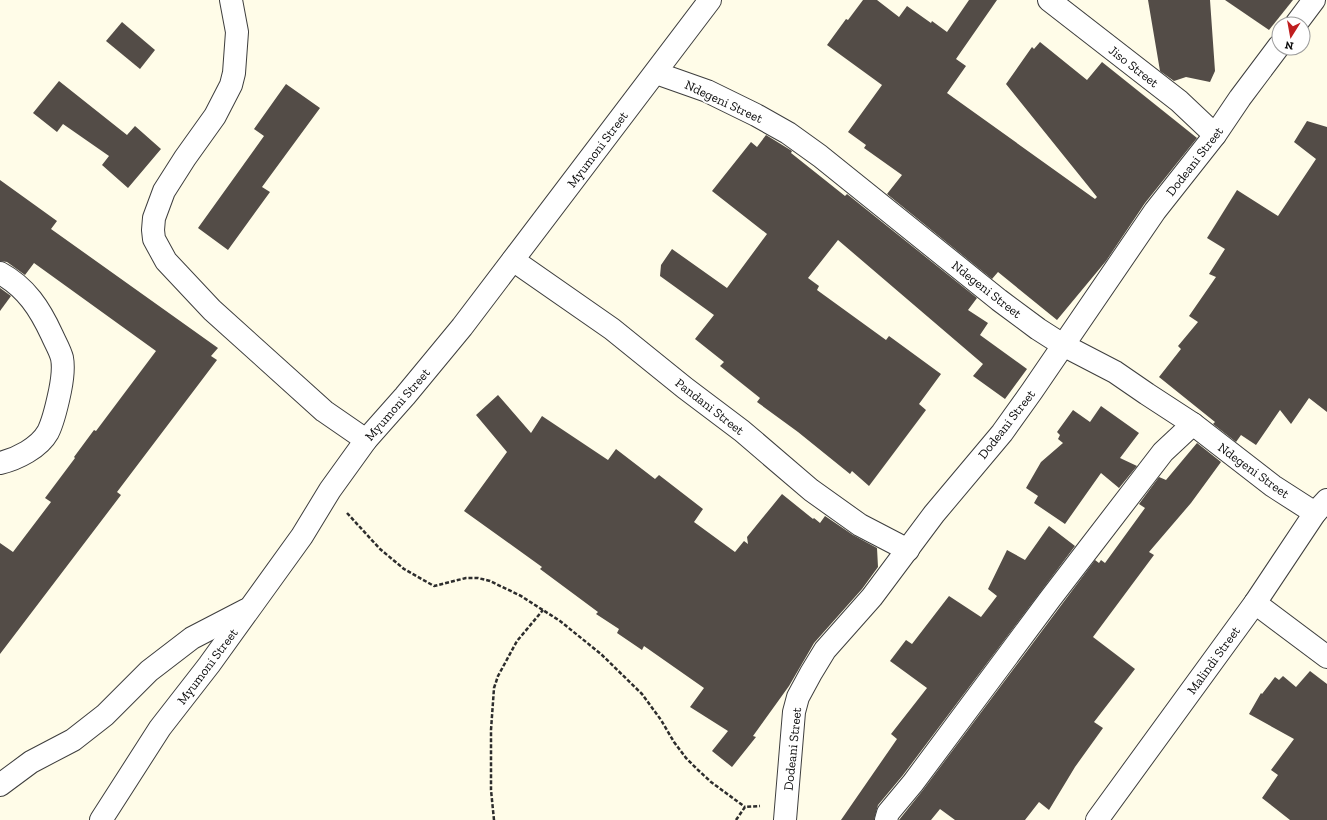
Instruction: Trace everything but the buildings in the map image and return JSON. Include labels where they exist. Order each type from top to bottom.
[{"type":"street","points":[[231,0],[237,32],[234,73],[231,85],[215,116],[164,191],[154,218],[152,230],[154,239],[166,261],[212,310],[324,411],[366,440]]},
{"type":"street","name":"Myumoni Street","points":[[101,820],[160,728],[209,665],[302,536],[330,490],[366,440],[406,396],[462,327],[710,0]]},
{"type":"street","name":"Jiso Street","points":[[1049,0],[1179,101],[1215,135]]},
{"type":"street","points":[[1302,16],[1314,0]]},
{"type":"street","name":"Dodeani Street","points":[[785,820],[794,712],[798,698],[825,650],[872,597],[960,482],[1002,433],[1155,211],[1215,135],[1272,56]]},
{"type":"street","name":"Ndegeni Street","points":[[656,72],[707,91],[788,133],[861,188],[999,300],[1038,329],[1063,345],[1114,372],[1193,424],[1273,486],[1321,506]]},
{"type":"street","name":"Pandani Street","points":[[513,260],[612,329],[685,388],[742,431],[811,490],[860,525],[908,550]]},
{"type":"street","points":[[0,273],[6,276],[29,296],[43,316],[62,359],[60,389],[56,409],[48,433],[38,445],[7,462],[0,464]]},
{"type":"street","points":[[886,820],[888,812],[913,783],[1050,599],[1163,452],[1193,424]]},
{"type":"street","name":"Malindi Street","points":[[1097,820],[1255,603],[1321,506]]},
{"type":"street","points":[[1255,603],[1327,657]]},
{"type":"street","points":[[0,784],[31,762],[73,740],[105,715],[149,671],[192,638],[249,609]]},
{"type":"path","points":[[330,490],[355,524],[380,549],[404,569],[434,586],[466,578],[478,578],[490,581],[511,591],[560,621],[601,654],[642,694],[686,758],[711,782],[745,807]]},
{"type":"path","points":[[494,820],[491,790],[491,730],[494,688],[498,676],[517,641],[543,610]]}]
